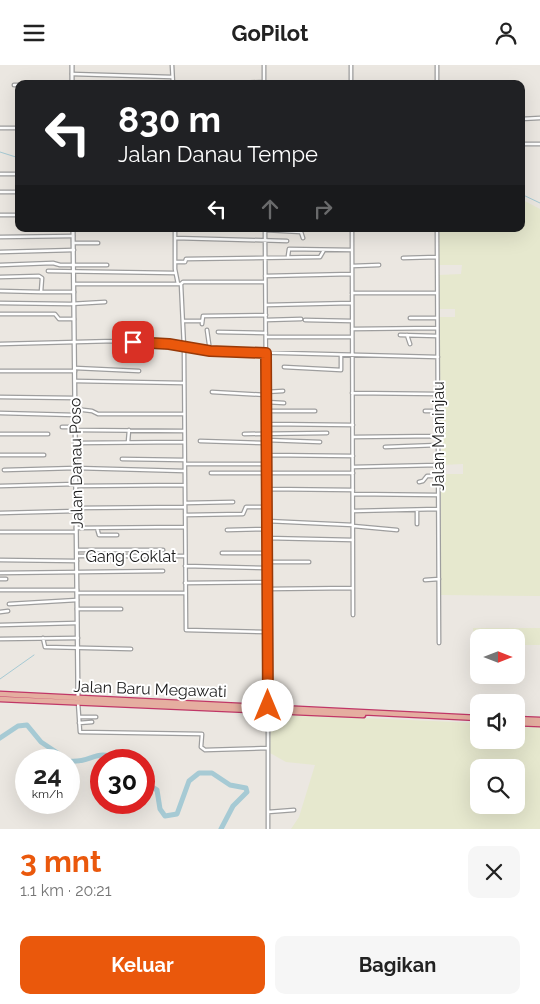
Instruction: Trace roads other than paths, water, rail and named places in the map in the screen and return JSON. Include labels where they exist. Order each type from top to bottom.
[{"type":"highway","name":"Jalan Baru Megawati","points":[[1,697],[470,719]]},
{"type":"highway","points":[[525,721],[540,722]]},
{"type":"street","points":[[72,65],[72,80]]},
{"type":"street","points":[[172,65],[172,80]]},
{"type":"street","points":[[264,65],[264,80]]},
{"type":"street","points":[[351,65],[351,80]]},
{"type":"street","points":[[437,65],[437,80]]},
{"type":"street","points":[[72,74],[172,77]]},
{"type":"street","points":[[525,119],[540,118]]},
{"type":"street","points":[[0,128],[15,128]]},
{"type":"street","points":[[525,144],[540,144]]},
{"type":"street","points":[[0,174],[15,174]]},
{"type":"street","points":[[0,192],[15,192]]},
{"type":"street","points":[[0,215],[15,215]]},
{"type":"street","name":"Jalan Danau Poso","points":[[74,232],[78,717],[80,732],[202,734],[202,747],[205,749],[268,747]]},
{"type":"street","points":[[175,232],[175,262],[180,284],[184,347],[186,630],[268,632]]},
{"type":"street","points":[[265,232],[268,829]]},
{"type":"street","points":[[302,232],[303,238]]},
{"type":"street","points":[[352,232],[353,615]]},
{"type":"street","name":"Jalan Maninjau","points":[[437,232],[439,643]]},
{"type":"street","points":[[0,237],[74,236]]},
{"type":"street","points":[[175,238],[287,241]]},
{"type":"street","points":[[74,243],[98,243]]},
{"type":"street","points":[[288,256],[289,249],[352,250]]},
{"type":"street","points":[[175,262],[185,262],[186,259],[320,257],[324,249]]},
{"type":"street","points":[[0,252],[74,250]]},
{"type":"street","points":[[403,257],[437,257]]},
{"type":"street","points":[[0,265],[53,263],[107,265]]},
{"type":"street","points":[[352,266],[379,265]]},
{"type":"street","points":[[48,271],[176,273]]},
{"type":"street","points":[[265,275],[352,274]]},
{"type":"street","points":[[0,277],[39,276],[42,278],[41,292]]},
{"type":"street","points":[[74,283],[180,284],[183,282],[266,282]]},
{"type":"street","points":[[0,291],[74,292]]},
{"type":"street","points":[[352,293],[437,293]]},
{"type":"street","points":[[0,303],[105,302]]},
{"type":"street","points":[[266,305],[352,303]]},
{"type":"street","points":[[0,314],[55,314],[59,319],[74,319]]},
{"type":"street","points":[[183,321],[201,322],[203,316],[266,315]]},
{"type":"street","points":[[410,318],[437,318]]},
{"type":"street","points":[[266,320],[301,319]]},
{"type":"street","points":[[305,320],[352,321]]},
{"type":"street","points":[[352,329],[438,328]]},
{"type":"street","points":[[208,330],[210,351]]},
{"type":"street","points":[[218,333],[352,337]]},
{"type":"street","points":[[400,335],[438,336]]},
{"type":"street","points":[[407,335],[410,344]]},
{"type":"street","points":[[115,341],[116,357]]},
{"type":"street","points":[[0,344],[115,341],[210,351],[438,357]]},
{"type":"street","points":[[284,367],[341,370],[341,355]]},
{"type":"street","points":[[0,371],[139,371]]},
{"type":"street","points":[[75,381],[184,383]]},
{"type":"street","points":[[212,392],[266,393],[283,391]]},
{"type":"street","points":[[352,393],[438,394]]},
{"type":"street","points":[[0,397],[75,399]]},
{"type":"street","points":[[266,402],[284,403]]},
{"type":"street","points":[[75,409],[92,411],[98,414],[184,414]]},
{"type":"street","points":[[266,411],[315,411]]},
{"type":"street","points":[[425,411],[438,411]]},
{"type":"street","points":[[0,413],[75,415]]},
{"type":"street","points":[[266,423],[353,425]]},
{"type":"street","points":[[62,427],[129,431],[184,431]]},
{"type":"street","points":[[128,442],[129,431]]},
{"type":"street","points":[[244,434],[327,433]]},
{"type":"street","points":[[0,435],[48,434]]},
{"type":"street","points":[[353,437],[438,436]]},
{"type":"street","points":[[200,441],[320,442]]},
{"type":"street","points":[[76,443],[184,442]]},
{"type":"street","points":[[385,447],[438,445]]},
{"type":"street","points":[[0,455],[44,455]]},
{"type":"street","points":[[266,455],[353,456]]},
{"type":"street","points":[[122,459],[184,460]]},
{"type":"street","points":[[185,464],[267,464]]},
{"type":"street","points":[[353,467],[438,465]]},
{"type":"street","points":[[4,470],[185,471]]},
{"type":"street","points":[[210,473],[353,473]]},
{"type":"street","points":[[419,482],[423,481],[427,476],[438,476]]},
{"type":"street","points":[[0,486],[185,485]]},
{"type":"street","points":[[267,489],[438,495]]},
{"type":"street","points":[[0,513],[233,502]]},
{"type":"street","points":[[185,515],[243,514],[246,507],[267,507]]},
{"type":"street","points":[[353,511],[438,509]]},
{"type":"street","points":[[416,524],[417,510]]},
{"type":"street","points":[[267,521],[398,530]]},
{"type":"street","points":[[0,532],[185,527]]},
{"type":"street","points":[[97,528],[99,535],[118,535]]},
{"type":"street","points":[[228,530],[267,529]]},
{"type":"street","points":[[267,538],[353,540]]},
{"type":"street","points":[[77,550],[163,550]]},
{"type":"street","points":[[222,553],[267,553]]},
{"type":"street","name":"Gang Coklat","points":[[77,556],[185,556]]},
{"type":"street","points":[[0,560],[77,561]]},
{"type":"street","points":[[267,562],[309,562]]},
{"type":"street","points":[[185,566],[267,568]]},
{"type":"street","points":[[0,573],[163,571]]},
{"type":"street","points":[[0,579],[6,579]]},
{"type":"street","points":[[425,580],[439,579]]},
{"type":"street","points":[[185,583],[267,582]]},
{"type":"street","points":[[267,589],[353,588]]},
{"type":"street","points":[[0,590],[185,593]]},
{"type":"street","points":[[9,604],[77,600]]},
{"type":"street","points":[[77,609],[121,609]]},
{"type":"street","points":[[0,612],[8,611]]},
{"type":"street","points":[[0,625],[78,623]]},
{"type":"street","points":[[43,638],[45,647],[131,649]]},
{"type":"street","points":[[0,639],[78,638]]},
{"type":"street","points":[[78,717],[96,717]]},
{"type":"street","points":[[79,723],[92,722]]},
{"type":"street","points":[[268,811],[294,810]]},
{"type":"waterway","points":[[0,152],[15,157]]},
{"type":"waterway","points":[[525,196],[540,203]]},
{"type":"waterway","points":[[0,679],[34,655]]},
{"type":"waterway","points":[[0,738],[18,726],[27,725],[41,742],[52,749]]},
{"type":"waterway","points":[[80,760],[90,758]]},
{"type":"waterway","points":[[155,789],[157,790],[160,809],[165,816],[177,814],[189,781],[199,773],[212,773],[230,785],[246,788],[247,792],[233,806],[221,829]]}]
